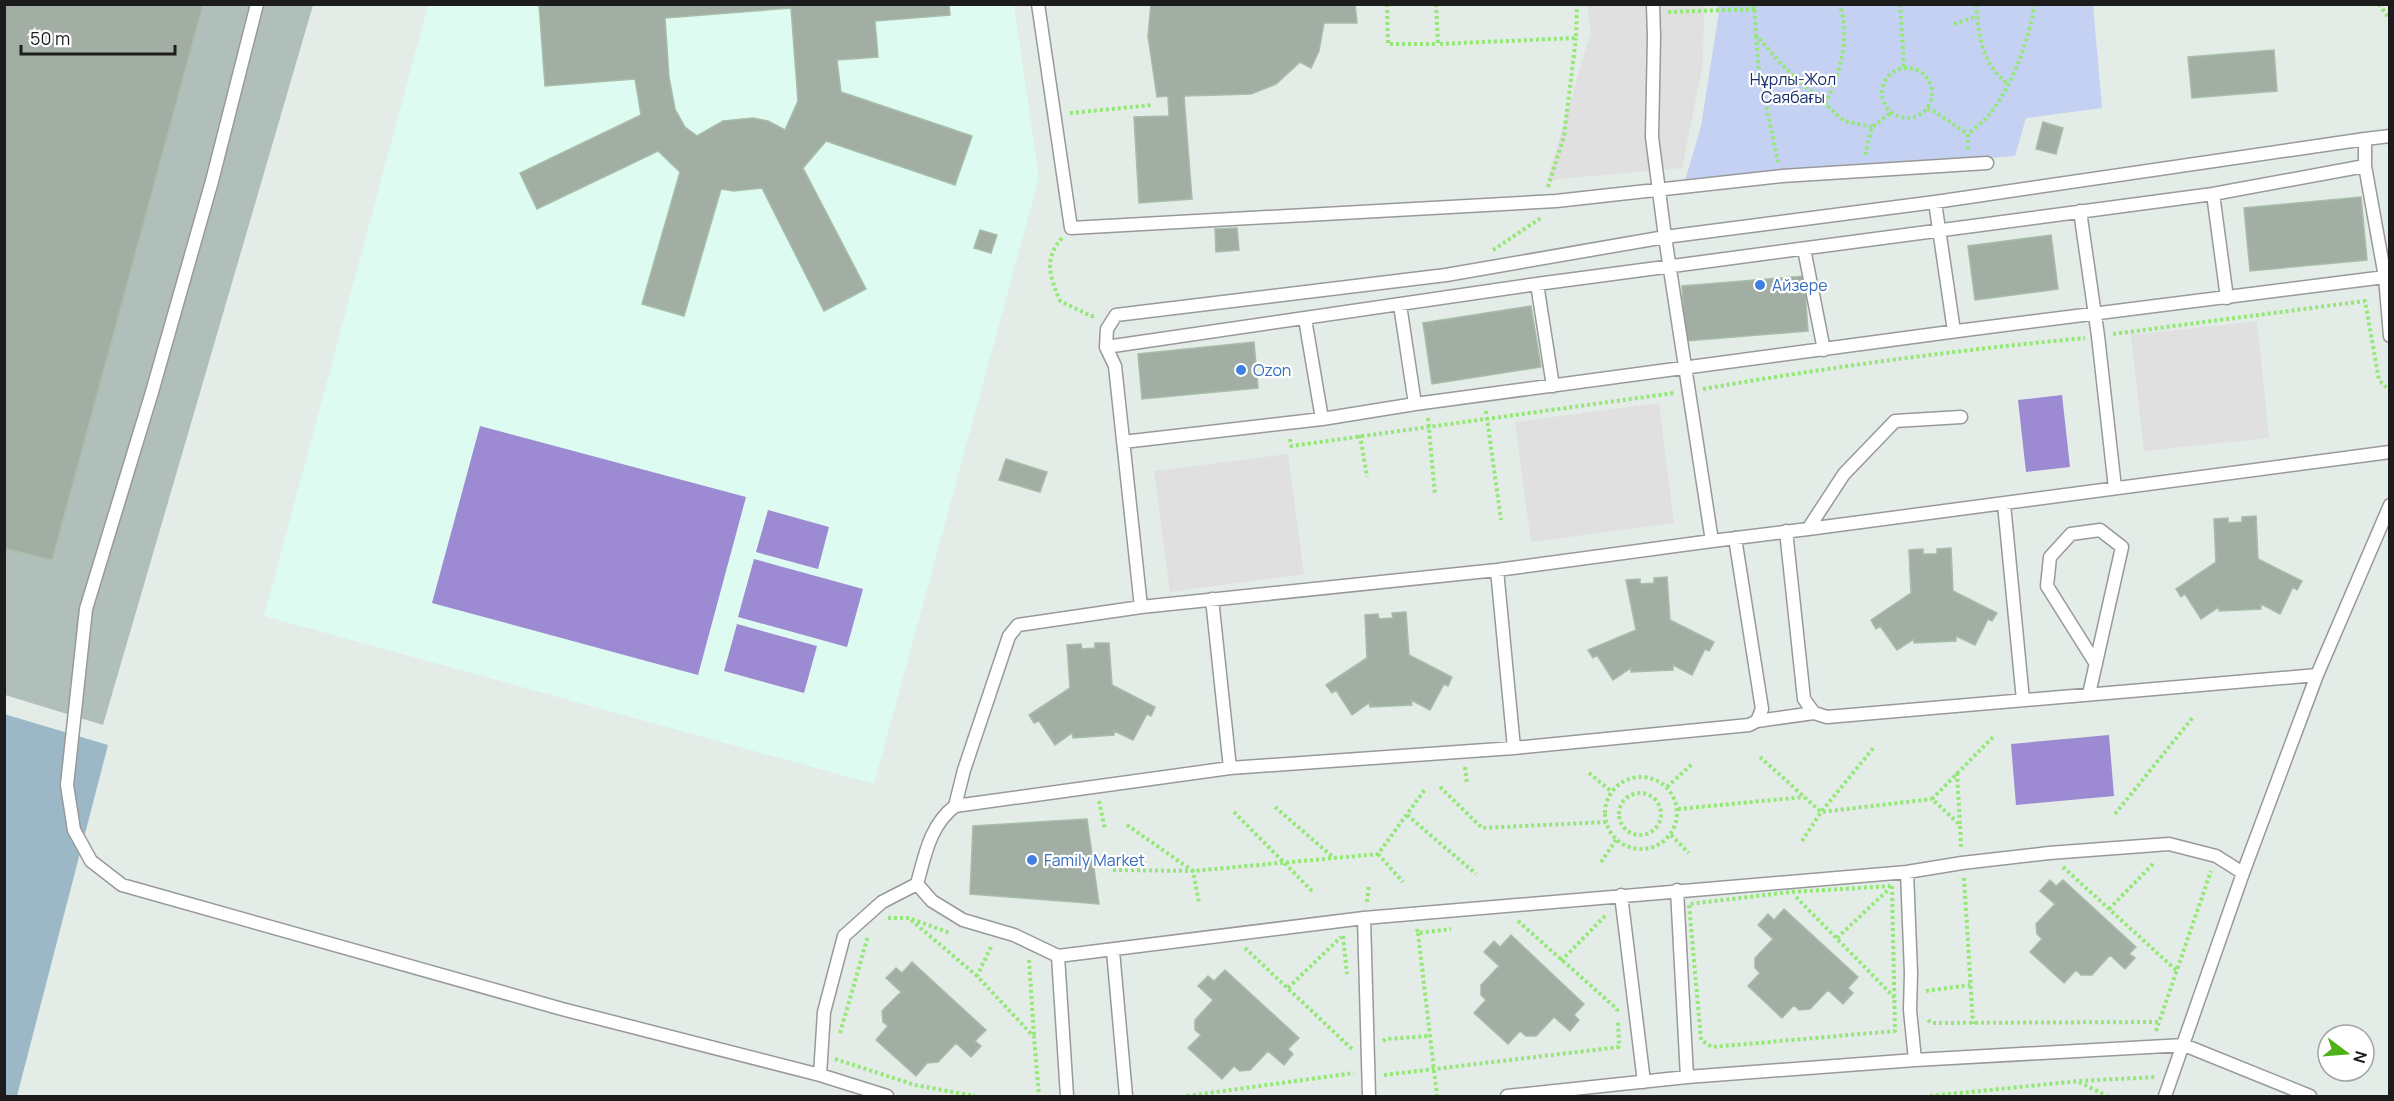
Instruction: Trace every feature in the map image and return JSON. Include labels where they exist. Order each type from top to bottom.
[{"type":"lane","points":[[257,4],[212,181],[159,369],[86,609],[67,785],[74,830],[91,861],[122,885],[562,1009],[820,1076],[887,1096]]},
{"type":"lane","points":[[1038,4],[1071,228],[1556,201],[1782,176],[1987,163]]},
{"type":"lane","points":[[1653,9],[1652,136],[1665,237],[1712,541]]},
{"type":"lane","points":[[1141,607],[1115,366],[1106,347],[1107,329],[1116,315],[1446,275],[1665,237],[1935,202],[2390,136]]},
{"type":"lane","points":[[2365,139],[2365,166],[2385,277],[2390,336]]},
{"type":"lane","points":[[1106,347],[1537,284],[1671,268],[2213,194],[2365,166]]},
{"type":"lane","points":[[2213,194],[2227,298]]},
{"type":"lane","points":[[1935,202],[1954,331]]},
{"type":"lane","points":[[2080,211],[2098,336],[2115,488]]},
{"type":"lane","points":[[1804,249],[1824,350]]},
{"type":"lane","points":[[1123,442],[1322,419],[1420,403],[1687,369],[1954,331],[2385,277]]},
{"type":"lane","points":[[1537,284],[1553,386]]},
{"type":"lane","points":[[1400,305],[1420,403]]},
{"type":"lane","points":[[1305,319],[1322,419]]},
{"type":"lane","points":[[1808,529],[1844,474],[1895,421],[1961,417]]},
{"type":"lane","points":[[955,806],[964,770],[1006,647],[1018,625],[1141,607],[1497,570],[2390,452]]},
{"type":"lane","points":[[2004,504],[2023,700]]},
{"type":"lane","points":[[2165,1096],[2243,873],[2317,675],[2390,505]]},
{"type":"lane","points":[[2089,694],[2096,664],[2122,547],[2100,530],[2071,534],[2050,557],[2047,586],[2096,664]]},
{"type":"lane","points":[[1786,531],[1804,699],[1814,712]]},
{"type":"lane","points":[[1735,538],[1762,709],[1757,721]]},
{"type":"lane","points":[[1497,570],[1514,748]]},
{"type":"lane","points":[[1212,599],[1230,768]]},
{"type":"lane","points":[[820,1076],[824,1012],[844,936],[882,902],[917,884],[931,835],[944,814],[955,806],[1230,768],[1514,748],[1749,725],[1757,721],[1814,712],[1827,717],[2317,675]]},
{"type":"lane","points":[[917,884],[932,902],[963,920],[1014,935],[1058,956],[1113,951],[1141,945],[1364,918],[1908,872],[1962,863],[2169,844],[2216,856],[2243,873]]},
{"type":"lane","points":[[1908,872],[1910,1010],[1915,1060]]},
{"type":"lane","points":[[1677,890],[1686,1077]]},
{"type":"lane","points":[[1622,895],[1644,1082]]},
{"type":"lane","points":[[1364,918],[1369,1096]]},
{"type":"lane","points":[[1113,951],[1126,1096]]},
{"type":"lane","points":[[1058,956],[1067,1096]]},
{"type":"lane","points":[[1507,1096],[1577,1093],[1686,1077],[1915,1060],[2184,1045],[2310,1096]]},
{"type":"path","points":[[1387,4],[1388,44],[1576,38]]},
{"type":"path","points":[[1436,4],[1438,44]]},
{"type":"path","points":[[1541,202],[1564,135],[1576,38],[1577,4]]},
{"type":"path","points":[[1825,104],[1840,63],[1844,33],[1843,13],[1839,4]]},
{"type":"path","points":[[1900,4],[1904,68]]},
{"type":"path","points":[[1976,4],[1979,41],[1990,66],[2008,84]]},
{"type":"path","points":[[1968,163],[1968,134],[1988,116],[2008,84],[2031,28],[2035,4]]},
{"type":"path","points":[[2379,4],[2390,20]]},
{"type":"path","points":[[1653,9],[1754,7],[1759,72],[1782,176]]},
{"type":"path","points":[[1954,24],[1977,16]]},
{"type":"path","points":[[1756,36],[1782,65],[1844,121],[1872,128]]},
{"type":"path","points":[[1904,68],[1923,73],[1932,90],[1927,109],[1910,118],[1891,113],[1885,105],[1883,86],[1887,77],[1904,68]]},
{"type":"path","points":[[1066,114],[1153,105]]},
{"type":"path","points":[[1927,109],[1968,134]]},
{"type":"path","points":[[1865,171],[1865,157],[1872,128],[1891,113]]},
{"type":"path","points":[[1485,255],[1538,221],[1556,201]]},
{"type":"path","points":[[1071,228],[1052,249],[1049,274],[1060,301],[1090,316],[1116,315]]},
{"type":"path","points":[[1288,423],[1291,446],[1690,391],[1810,370],[2365,301],[2379,380],[2390,391]]},
{"type":"path","points":[[1484,395],[1501,520]]},
{"type":"path","points":[[1420,403],[1429,427],[1435,495]]},
{"type":"path","points":[[1356,414],[1367,477]]},
{"type":"path","points":[[2115,814],[2194,716]]},
{"type":"path","points":[[1760,757],[1821,812],[1932,799],[1995,735]]},
{"type":"path","points":[[1802,841],[1821,812],[1875,746]]},
{"type":"path","points":[[1667,787],[1692,764]]},
{"type":"path","points":[[1589,773],[1612,792]]},
{"type":"path","points":[[1957,773],[1962,863]]},
{"type":"path","points":[[1638,777],[1648,778],[1667,787],[1673,795],[1677,809],[1676,826],[1671,835],[1664,842],[1645,850],[1634,849],[1616,840],[1606,822],[1607,801],[1612,792],[1628,779],[1638,777]]},
{"type":"path","points":[[1096,787],[1105,829]]},
{"type":"path","points":[[1440,787],[1482,828],[1606,822]]},
{"type":"path","points":[[1113,870],[1193,871],[1378,854],[1426,788]]},
{"type":"path","points":[[1637,793],[1653,797],[1661,811],[1657,826],[1651,832],[1643,835],[1628,831],[1622,825],[1619,817],[1623,801],[1637,793]]},
{"type":"path","points":[[1677,809],[1805,797]]},
{"type":"path","points":[[1932,799],[1960,825]]},
{"type":"path","points":[[1275,807],[1335,858]]},
{"type":"path","points":[[1234,812],[1312,891]]},
{"type":"path","points":[[1407,815],[1476,874]]},
{"type":"path","points":[[1127,825],[1193,871],[1199,903]]},
{"type":"path","points":[[1671,835],[1689,853]]},
{"type":"path","points":[[1601,862],[1616,840]]},
{"type":"path","points":[[1378,854],[1403,882]]},
{"type":"path","points":[[2151,1047],[2216,856]]},
{"type":"path","points":[[2109,909],[2156,860]]},
{"type":"path","points":[[2059,863],[2177,970]]},
{"type":"path","points":[[2202,865],[2211,868]]},
{"type":"path","points":[[1837,938],[1908,872]]},
{"type":"path","points":[[1973,1024],[1964,877],[1974,875]]},
{"type":"path","points":[[1781,882],[1896,1000],[1910,1010]]},
{"type":"path","points":[[1892,886],[1895,1031],[1712,1047],[1701,1040],[1689,904],[1791,892],[1892,886]]},
{"type":"path","points":[[1561,961],[1608,913],[1596,914]]},
{"type":"path","points":[[1414,914],[1437,1096]]},
{"type":"path","points":[[878,925],[888,918],[909,918],[960,936]]},
{"type":"path","points":[[909,918],[977,976],[1034,1037]]},
{"type":"path","points":[[1288,988],[1343,934],[1364,918]]},
{"type":"path","points":[[1506,923],[1529,920]]},
{"type":"path","points":[[1379,1068],[1385,1076],[1618,1047],[1617,1009],[1518,921]]},
{"type":"path","points":[[1418,933],[1462,928]]},
{"type":"path","points":[[840,1035],[869,932]]},
{"type":"path","points":[[1337,935],[1343,934]]},
{"type":"path","points":[[1343,934],[1348,978]]},
{"type":"path","points":[[981,943],[1001,950]]},
{"type":"path","points":[[1256,946],[1244,947],[1356,1054],[1355,1043]]},
{"type":"path","points":[[977,976],[991,947]]},
{"type":"path","points":[[1019,957],[1059,970]]},
{"type":"path","points":[[1029,960],[1039,1096]]},
{"type":"path","points":[[1922,999],[1927,990],[1970,985]]},
{"type":"path","points":[[1926,1019],[1932,1023],[1973,1024],[2160,1022]]},
{"type":"path","points":[[1378,1047],[1386,1039],[1429,1036]]},
{"type":"path","points":[[833,1058],[915,1085],[975,1096]]},
{"type":"path","points":[[1187,1096],[1356,1073],[1356,1063]]},
{"type":"path","points":[[1930,1096],[2079,1081],[2172,1077]]},
{"type":"path","points":[[2079,1081],[2107,1096]]},
{"type":"shaded area","points":[[4,5],[313,5],[103,725],[5,695]]},
{"type":"shaded area","points":[[428,5],[1014,5],[1039,178],[874,784],[264,616]]},
{"type":"shaded area","points":[[1587,5],[1704,5],[1703,63],[1682,168],[1547,180],[1591,32]]},
{"type":"shaded area","points":[[2257,321],[2269,438],[2144,451],[2131,335]]},
{"type":"shaded area","points":[[2062,395],[2070,467],[2026,472],[2018,400]]},
{"type":"shaded area","points":[[1659,403],[1674,523],[1531,542],[1515,422]]},
{"type":"shaded area","points":[[480,426],[746,497],[698,675],[432,603]]},
{"type":"shaded area","points":[[1288,454],[1304,574],[1170,592],[1154,471]]},
{"type":"shaded area","points":[[768,510],[829,527],[818,569],[756,552]]},
{"type":"shaded area","points":[[754,559],[863,589],[847,647],[738,617]]},
{"type":"shaded area","points":[[737,624],[817,646],[804,693],[724,671]]},
{"type":"shaded area","points":[[4,714],[108,745],[17,1096],[4,1096]]},
{"type":"shaded area","points":[[2109,735],[2114,796],[2016,805],[2011,744]]},
{"type":"green space","name":"Нұрлы-Жол Саябағы","points":[[1718,5],[2093,5],[2102,108],[2026,118],[2015,156],[1685,181],[1701,126],[1719,12]]},
{"type":"building","points":[[4,4],[203,4],[52,560],[4,548]]},
{"type":"building","points":[[539,4],[949,4],[950,15],[875,21],[878,57],[837,60],[841,92],[972,136],[955,185],[826,141],[803,168],[866,289],[824,311],[762,188],[734,191],[721,189],[684,316],[642,304],[680,172],[658,151],[537,209],[520,173],[641,115],[635,79],[545,86]],"holes":[[[791,8],[798,101],[785,130],[768,121],[753,118],[723,121],[697,136],[685,127],[675,109],[669,77],[665,18]]]},
{"type":"building","points":[[1151,4],[1355,4],[1357,23],[1324,23],[1319,51],[1311,68],[1300,62],[1276,84],[1251,94],[1184,96],[1192,199],[1139,203],[1134,117],[1169,116],[1168,96],[1157,97],[1148,36]]},
{"type":"building","points":[[2274,50],[2277,91],[2192,98],[2188,57]]},
{"type":"building","points":[[2043,122],[2063,128],[2056,154],[2036,149]]},
{"type":"building","points":[[2361,197],[2367,260],[2250,271],[2244,208]]},
{"type":"building","points":[[1237,228],[1239,250],[1216,252],[1215,229]]},
{"type":"building","points":[[980,230],[997,235],[991,253],[974,248]]},
{"type":"building","points":[[2051,235],[2058,289],[1975,300],[1968,246]]},
{"type":"building","points":[[1804,276],[1808,331],[1686,341],[1682,286]]},
{"type":"building","points":[[1531,306],[1541,367],[1432,384],[1423,323]]},
{"type":"building","points":[[1254,342],[1258,388],[1142,399],[1138,354]]},
{"type":"building","points":[[1006,459],[1047,472],[1040,492],[999,480]]},
{"type":"building","points":[[2256,516],[2258,559],[2302,581],[2297,590],[2293,587],[2280,614],[2261,604],[2261,609],[2219,611],[2219,607],[2201,619],[2185,594],[2181,597],[2176,589],[2216,562],[2214,519],[2228,518],[2228,523],[2242,522],[2242,517]]},
{"type":"building","points":[[1951,548],[1953,591],[1997,613],[1992,621],[1988,619],[1975,645],[1956,636],[1956,641],[1914,643],[1914,639],[1897,650],[1880,626],[1876,629],[1871,620],[1911,593],[1909,550],[1923,549],[1923,554],[1937,554],[1937,549]]},
{"type":"building","points":[[1667,577],[1670,620],[1714,642],[1709,651],[1705,649],[1692,675],[1673,665],[1673,670],[1631,672],[1631,668],[1613,680],[1597,655],[1593,658],[1588,650],[1636,630],[1626,580],[1640,579],[1640,584],[1654,583],[1654,578]]},
{"type":"building","points":[[1406,612],[1409,655],[1452,677],[1448,686],[1444,684],[1430,710],[1411,700],[1412,705],[1370,707],[1369,703],[1352,715],[1336,690],[1332,693],[1326,685],[1367,658],[1365,615],[1378,614],[1379,619],[1393,618],[1392,613]]},
{"type":"building","points":[[1095,643],[1109,643],[1112,685],[1155,707],[1151,716],[1147,714],[1133,740],[1114,731],[1114,735],[1073,738],[1072,733],[1055,745],[1039,721],[1034,723],[1029,715],[1070,688],[1067,645],[1081,644],[1082,649],[1095,648]]},
{"type":"building","name":"Family Market","points":[[1087,819],[1099,904],[970,894],[973,826]]},
{"type":"building","points":[[2050,880],[2056,886],[2063,880],[2136,947],[2129,954],[2135,958],[2125,969],[2110,955],[2092,975],[2081,975],[2076,970],[2064,983],[2030,952],[2042,939],[2037,934],[2036,924],[2055,904],[2040,891]]},
{"type":"building","points":[[1784,909],[1858,977],[1848,988],[1853,993],[1843,1004],[1828,990],[1810,1009],[1799,1010],[1794,1005],[1782,1018],[1748,986],[1760,973],[1755,968],[1755,958],[1773,939],[1758,925],[1768,914],[1774,920]]},
{"type":"building","points":[[1511,935],[1584,1004],[1574,1015],[1579,1020],[1570,1031],[1554,1017],[1536,1036],[1526,1036],[1520,1031],[1508,1044],[1474,1013],[1486,1000],[1481,995],[1481,985],[1499,966],[1484,952],[1494,941],[1500,947]]},
{"type":"building","points":[[912,962],[986,1030],[975,1041],[981,1046],[971,1057],[956,1043],[938,1062],[927,1063],[916,1076],[876,1040],[888,1026],[883,1022],[882,1011],[901,992],[886,978],[896,968],[902,973]]},
{"type":"building","points":[[1225,970],[1299,1038],[1288,1049],[1293,1054],[1284,1065],[1268,1051],[1250,1070],[1240,1071],[1234,1066],[1222,1079],[1188,1048],[1201,1035],[1195,1030],[1195,1020],[1213,1000],[1198,986],[1208,976],[1214,981]]},
{"type":"place","name":"Айзере","points":[[1760,285]]},
{"type":"place","name":"Ozon","points":[[1241,370]]},
{"type":"place","name":"Family Market","points":[[1032,860]]}]
